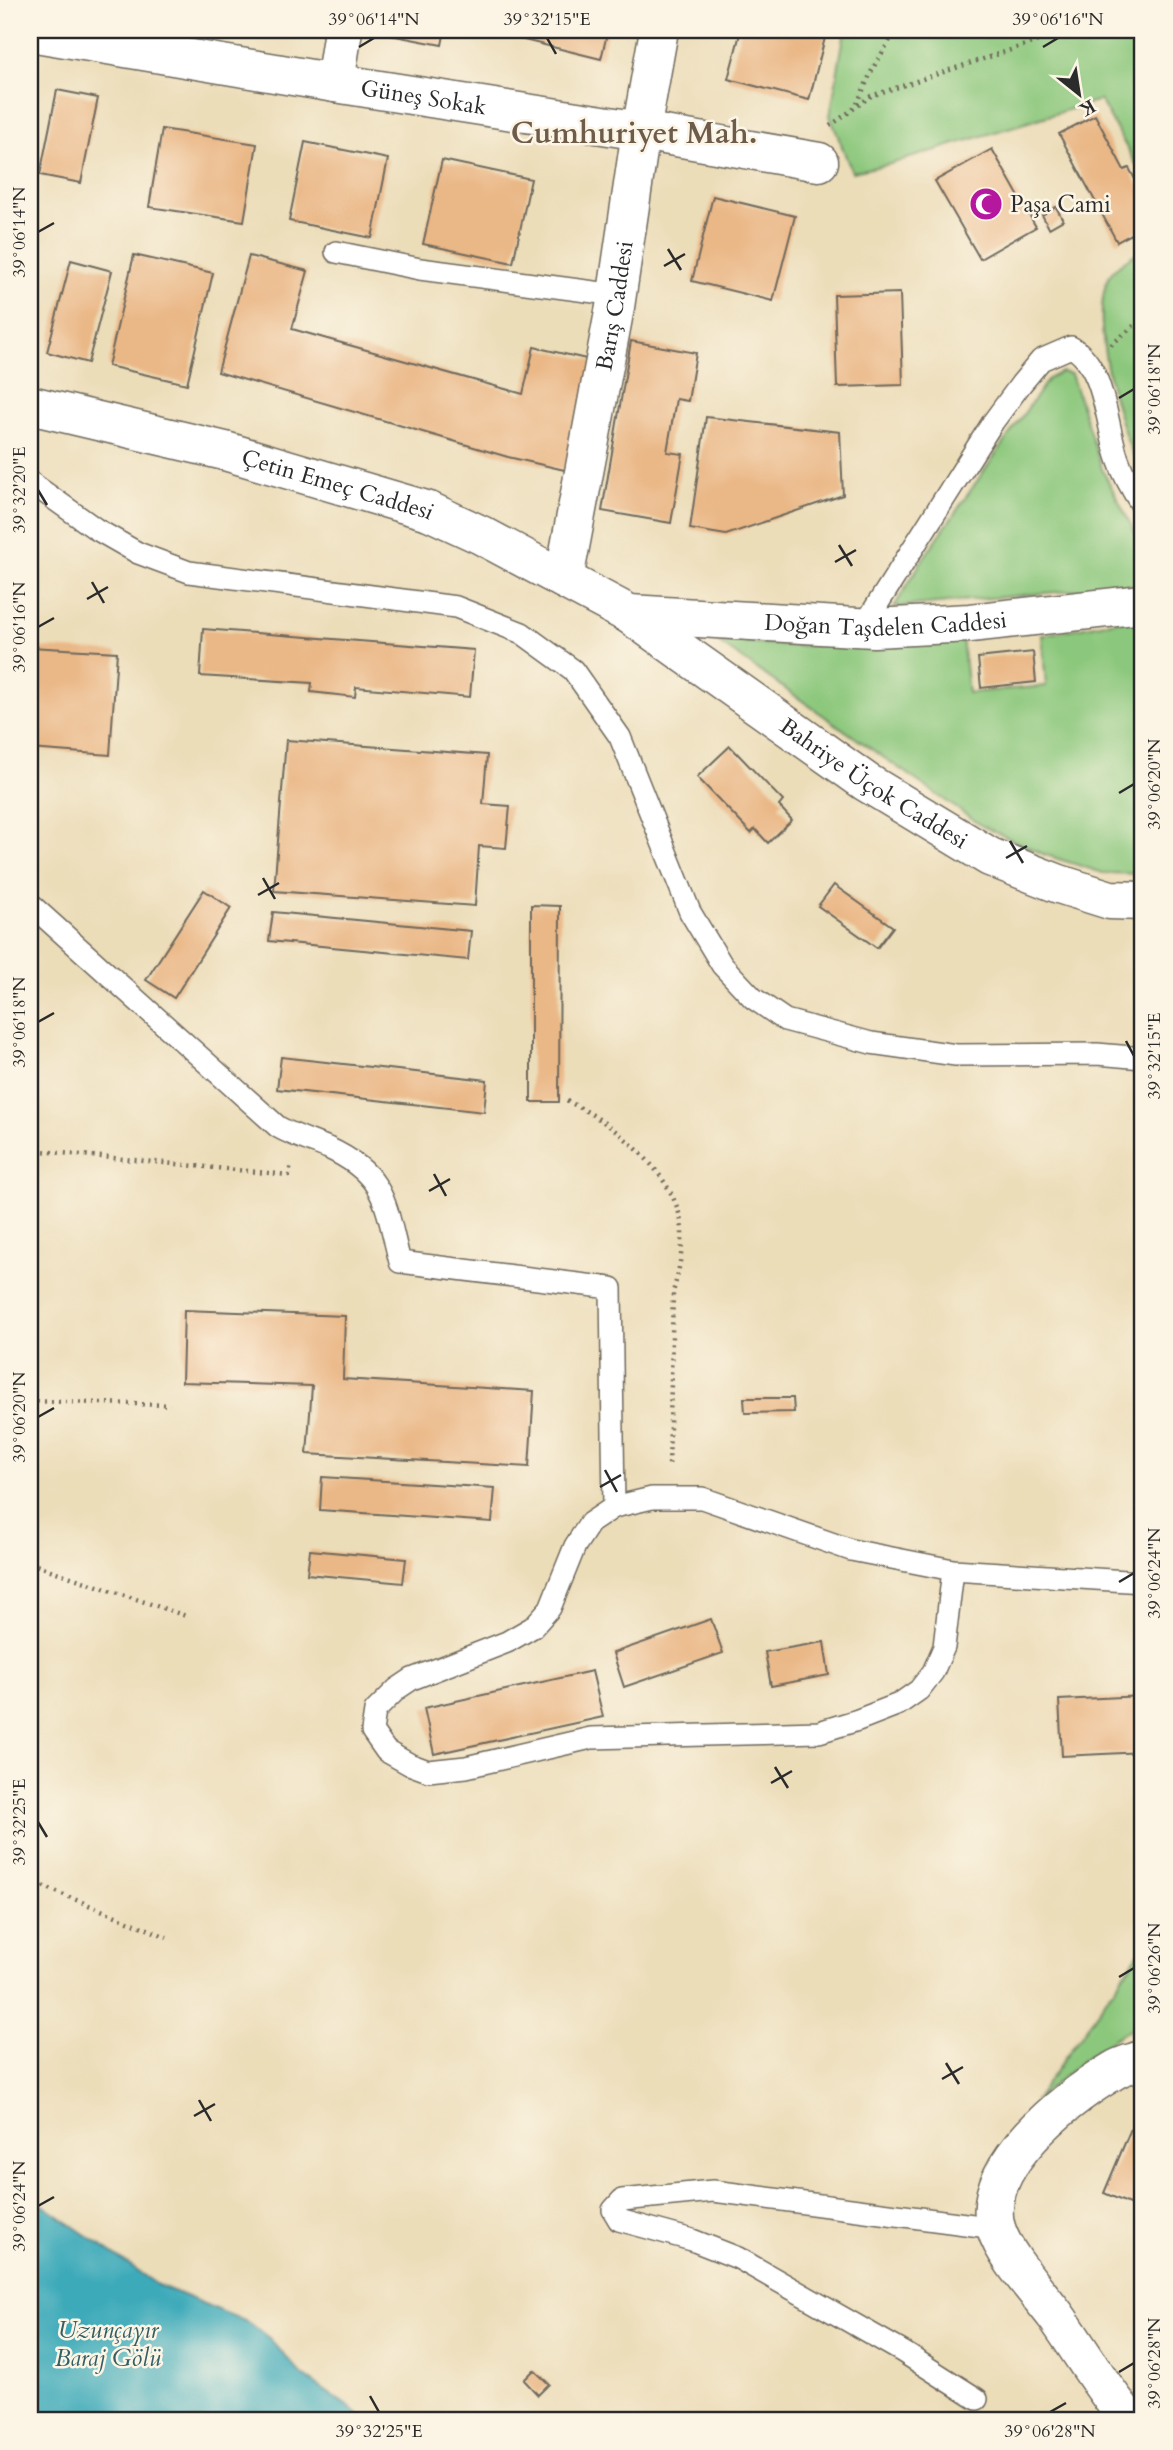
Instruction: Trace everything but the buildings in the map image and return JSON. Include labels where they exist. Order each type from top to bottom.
[{"type":"street","points":[[335,83],[343,30]]},
{"type":"street","name":"Barış Caddesi","points":[[564,579],[617,295],[659,30]]},
{"type":"street","name":"Güneş Sokak","points":[[30,32],[805,159]]},
{"type":"street","name":"Çetin Emeç Caddesi","points":[[30,405],[225,451],[429,511],[481,535],[629,614]]},
{"type":"street","name":"Doğan Taşdelen Caddesi","points":[[629,614],[863,627],[970,623],[1143,604]]},
{"type":"street","name":"Bahriye Üçok Caddesi","points":[[629,614],[866,782],[990,857],[1059,884],[1110,900],[1143,901]]},
{"type":"street","points":[[1129,2420],[1015,2263],[996,2228],[994,2201],[1002,2177],[1018,2150],[1044,2124],[1115,2069],[1143,2059]]},
{"type":"lane","points":[[336,252],[432,271],[617,295]]},
{"type":"lane","points":[[863,627],[993,422],[1041,360],[1058,351],[1071,347],[1089,362],[1098,384],[1118,458],[1143,508]]},
{"type":"lane","points":[[30,482],[96,529],[138,553],[189,572],[456,607],[522,633],[573,670],[620,737],[690,912],[722,965],[753,999],[785,1020],[871,1043],[956,1055],[1097,1054],[1143,1058]]},
{"type":"lane","points":[[30,904],[278,1126],[296,1138],[347,1157],[369,1174],[383,1196],[400,1262],[611,1288],[614,1507]]},
{"type":"lane","points":[[953,1570],[944,1647],[933,1672],[919,1690],[899,1704],[819,1732],[591,1738],[466,1767],[428,1770],[409,1765],[386,1751],[372,1731],[375,1711],[397,1689],[412,1679],[507,1642],[533,1627],[550,1608],[575,1546],[590,1523],[614,1507],[652,1498],[702,1498],[852,1550],[953,1570],[1143,1581]]},
{"type":"lane","points":[[977,2399],[902,2352],[738,2258],[692,2240],[618,2220],[613,2210],[622,2200],[713,2191],[996,2228]]},
{"type":"path","points":[[805,159],[856,105],[873,68],[896,30]]},
{"type":"path","points":[[856,105],[886,90],[1071,30]]},
{"type":"path","points":[[1089,362],[1143,318]]},
{"type":"path","points":[[567,1101],[609,1125],[631,1144],[657,1172],[679,1213],[682,1235],[678,1274],[673,1292],[668,1497]]},
{"type":"path","points":[[30,1150],[289,1175],[296,1138]]},
{"type":"path","points":[[30,1401],[170,1405]]},
{"type":"path","points":[[30,1563],[186,1616]]},
{"type":"path","points":[[30,1881],[167,1937]]},
{"type":"green space","points":[[845,30],[1143,30],[1143,177],[1100,100],[890,164],[852,172],[830,116]]},
{"type":"green space","points":[[1143,249],[1143,475],[1117,407],[1102,325],[1103,301],[1109,276],[1122,262]]},
{"type":"green space","points":[[1061,372],[1071,374],[1102,469],[1143,548],[1143,584],[894,607],[923,559],[1048,379]]},
{"type":"green space","points":[[1143,616],[1143,874],[1103,873],[1043,854],[982,826],[715,640],[795,646],[962,637],[968,693],[1046,686],[1042,635]]},
{"type":"green space","points":[[1143,1947],[1143,2022],[1099,2048],[1034,2102]]},
{"type":"water","name":"Uzunçayır Baraj Gölü","points":[[30,2196],[156,2284],[250,2323],[270,2339],[302,2375],[368,2420],[30,2420]]},
{"type":"place","name":"Paşa Cami","points":[[986,204]]},
{"type":"district","name":"Cumhuriyet Mah.","points":[[634,133]]}]
